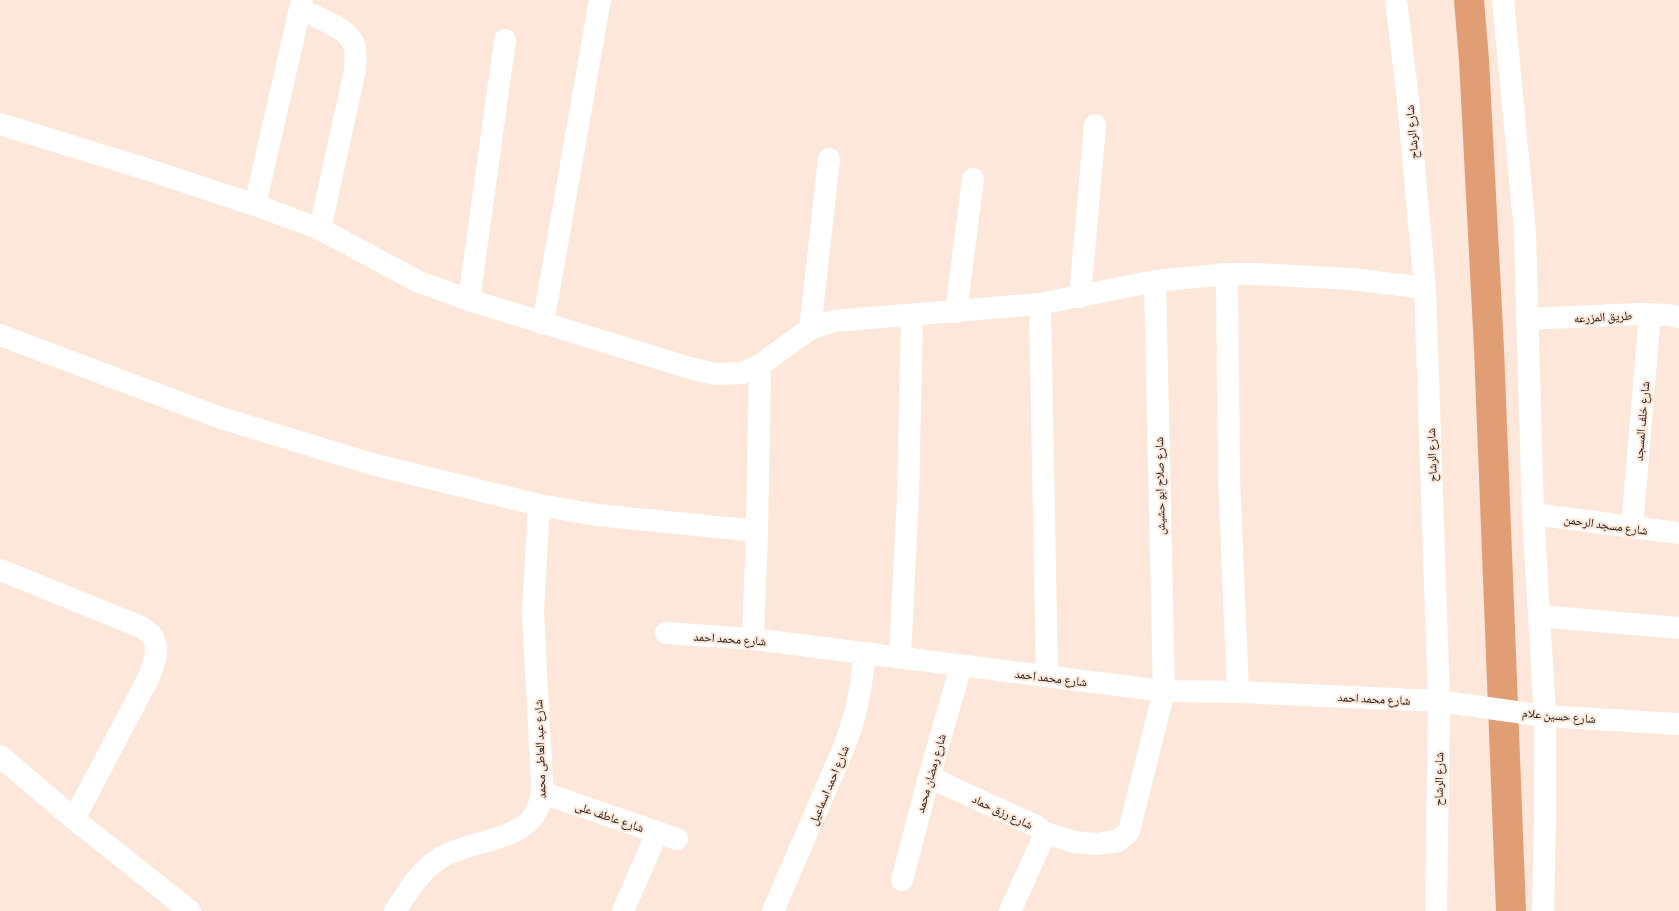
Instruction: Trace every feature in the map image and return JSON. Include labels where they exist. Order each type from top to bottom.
[{"type":"street","points":[[543,324],[600,0]]},
{"type":"street","name":"شارع الرشاح","points":[[1396,0],[1408,100],[1425,288],[1439,701],[1436,911]]},
{"type":"street","points":[[1503,0],[1525,232],[1533,514],[1545,716],[1543,911]]},
{"type":"street","points":[[255,205],[301,4],[346,33],[354,43],[356,56],[320,229]]},
{"type":"street","points":[[469,300],[505,40]]},
{"type":"street","points":[[0,124],[146,169],[255,205],[320,229],[419,282],[469,300],[543,324],[690,368],[715,374],[742,373],[760,365],[810,328],[833,321],[1040,304],[1155,281],[1227,274],[1257,274],[1352,279],[1425,288]]},
{"type":"street","points":[[1080,297],[1095,125]]},
{"type":"street","points":[[810,328],[830,159]]},
{"type":"street","points":[[956,312],[973,179]]},
{"type":"street","points":[[1227,274],[1228,478],[1238,692]]},
{"type":"street","name":"شارع صلاح ابو حشيش","points":[[1042,832],[1075,842],[1096,844],[1118,841],[1129,831],[1164,691],[1155,281]]},
{"type":"street","points":[[1040,304],[1047,676]]},
{"type":"street","name":"طريق المزرعه","points":[[1527,319],[1650,314],[1679,317]]},
{"type":"street","name":"شارع خلف المسجد","points":[[1632,527],[1650,314]]},
{"type":"street","points":[[900,657],[908,496],[912,315]]},
{"type":"street","points":[[0,335],[221,418],[372,464],[539,505],[597,515],[757,531]]},
{"type":"street","points":[[753,639],[757,531],[760,365]]},
{"type":"street","name":"شارع عبد العاطى محمد","points":[[395,911],[420,875],[440,858],[464,848],[504,836],[523,827],[535,815],[540,805],[543,793],[532,613],[539,505]]},
{"type":"street","name":"شارع مسجد الرحمن","points":[[1533,514],[1679,534]]},
{"type":"street","points":[[0,570],[140,627],[151,635],[156,647],[155,662],[149,677],[74,819]]},
{"type":"street","points":[[1540,616],[1679,628]]},
{"type":"street","name":"شارع محمد احمد","points":[[666,633],[753,639],[1164,691],[1238,692],[1439,701]]},
{"type":"street","name":"شارع احمد اسماعيل","points":[[773,911],[845,745],[856,707],[865,653]]},
{"type":"street","name":"شارع رمضان محمد","points":[[902,880],[928,777],[961,666]]},
{"type":"street","name":"شارع حسين علام","points":[[1439,701],[1545,716],[1679,724]]},
{"type":"street","points":[[0,756],[74,819],[190,911]]},
{"type":"street","name":"شارع رزق حماد","points":[[928,777],[1036,826],[1042,832],[1042,843],[1010,911]]},
{"type":"street","name":"شارع عاطف على","points":[[543,793],[667,836],[623,911]]},
{"type":"waterway","points":[[1469,0],[1474,60],[1489,349],[1511,911]]}]
